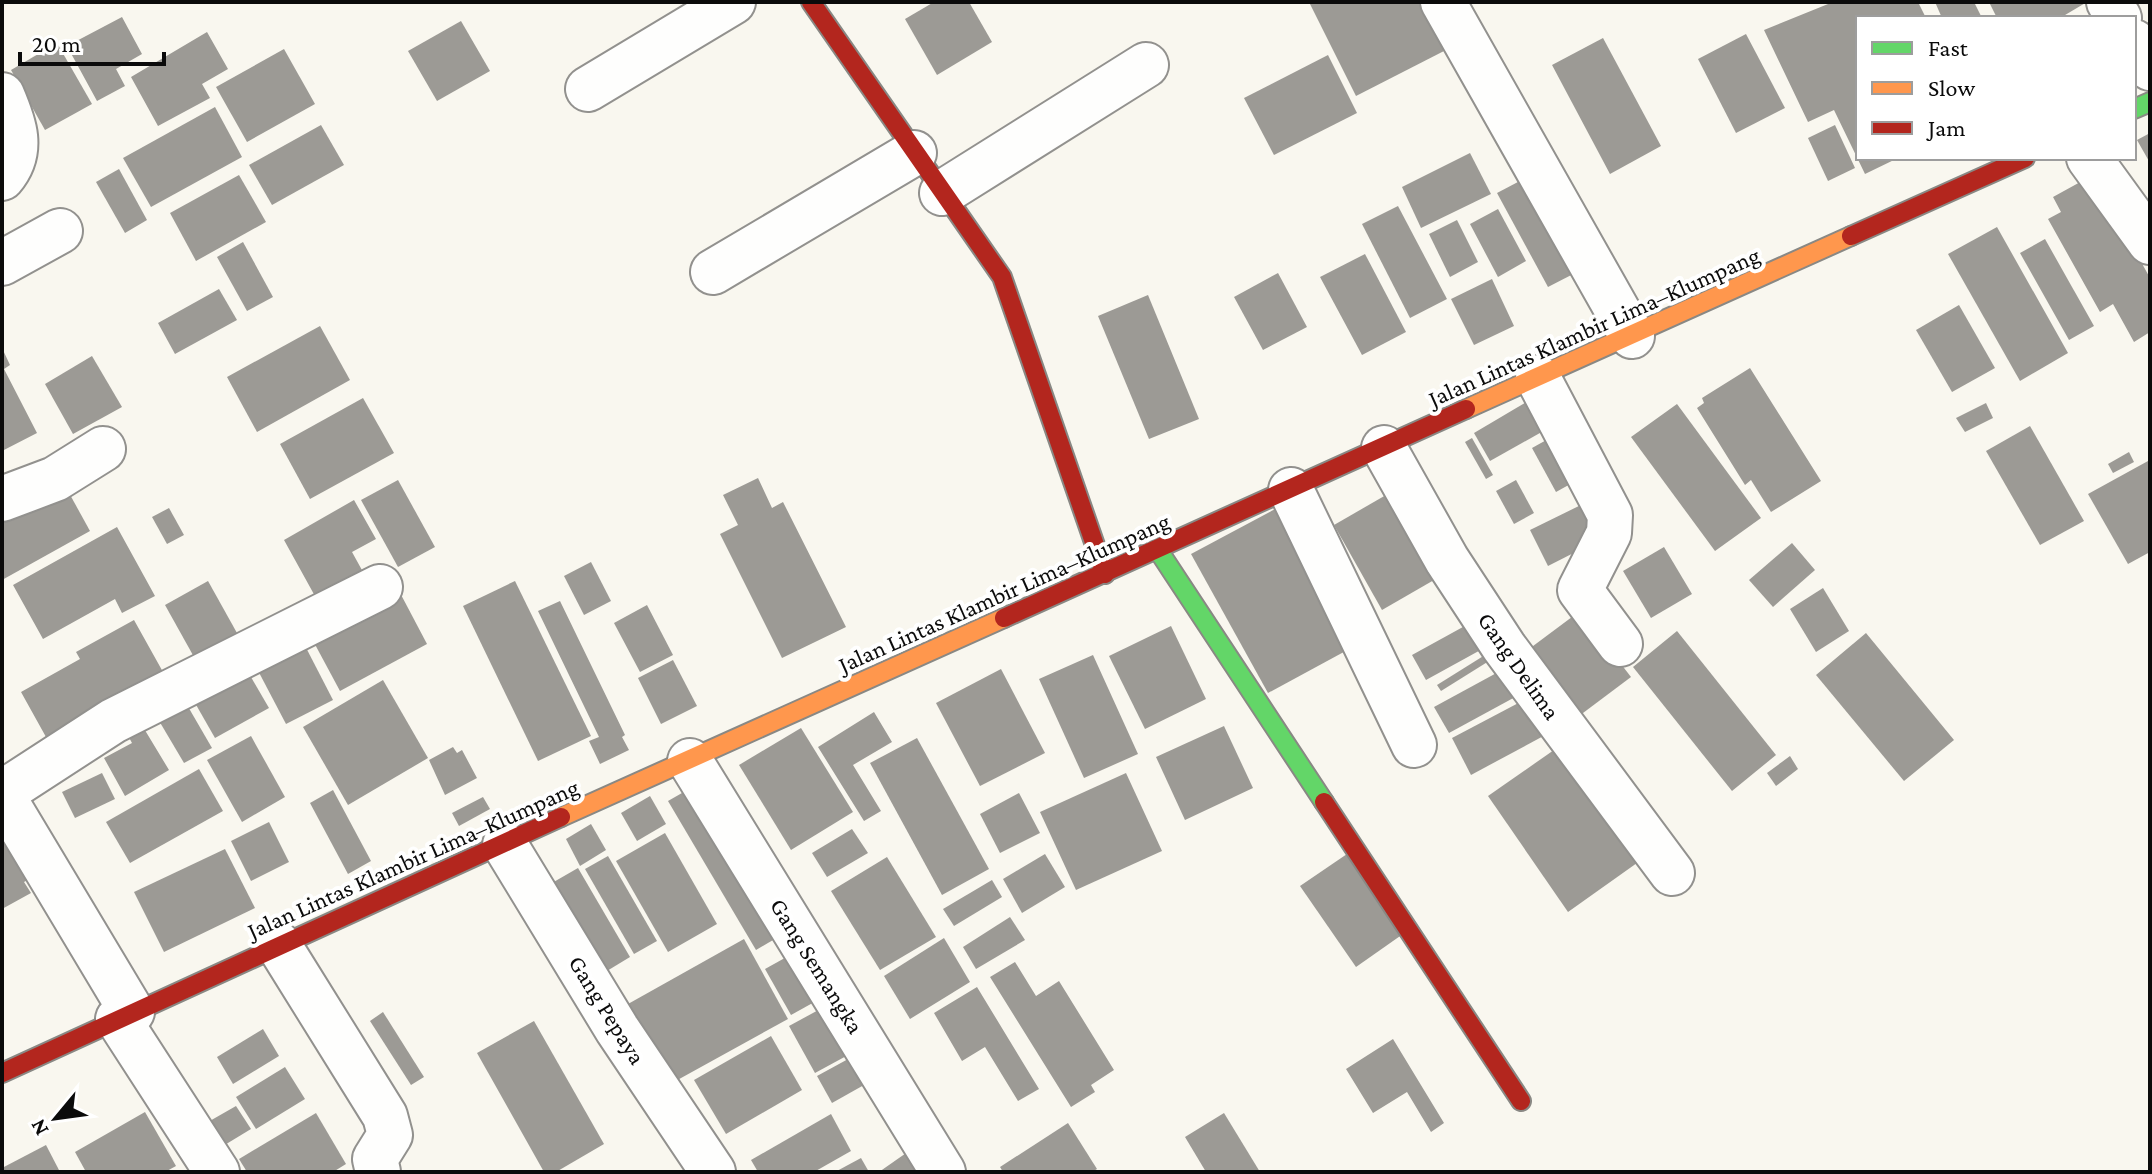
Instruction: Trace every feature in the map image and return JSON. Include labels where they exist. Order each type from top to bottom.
[{"type":"main road","points":[[822,6],[914,153],[1002,277],[1105,574]]},
{"type":"main road","name":"Jalan Lintas Klambir Lima–Klumpang","points":[[2,1073],[278,944],[505,845],[2021,160]]},
{"type":"main road","points":[[1158,550],[1521,1101]]},
{"type":"street","points":[[588,89],[733,2]]},
{"type":"street","points":[[1443,2],[1632,336]]},
{"type":"street","points":[[2136,45],[2150,68]]},
{"type":"street","points":[[942,193],[1146,65]]},
{"type":"street","points":[[2,95],[16,127],[9,170],[2,178]]},
{"type":"street","points":[[713,272],[914,153]]},
{"type":"street","points":[[2090,160],[2150,242]]},
{"type":"street","points":[[2,263],[60,231]]},
{"type":"street","points":[[1538,378],[1610,515],[1609,533],[1580,590],[1620,644]]},
{"type":"street","name":"Gang Delima","points":[[1384,448],[1447,560],[1504,647],[1672,873]]},
{"type":"street","points":[[2,499],[55,479],[103,449]]},
{"type":"street","points":[[1291,490],[1414,745]]},
{"type":"street","points":[[217,1172],[125,1016],[2,794],[113,721],[380,587]]},
{"type":"street","name":"Gang Semangka","points":[[690,761],[943,1172]]},
{"type":"street","name":"Gang Pepaya","points":[[505,845],[617,1029],[713,1172]]},
{"type":"street","points":[[278,944],[385,1116],[390,1135],[375,1159],[378,1172]]},
{"type":"building","points":[[934,2],[969,2],[992,42],[937,75],[905,19]]},
{"type":"building","points":[[1309,2],[1420,2],[1444,51],[1356,96]]},
{"type":"building","points":[[1833,2],[1918,2],[1925,16],[1856,16],[1856,155],[1834,110],[1808,122],[1764,30]]},
{"type":"building","points":[[1935,2],[1974,2],[1981,16],[1941,16]]},
{"type":"building","points":[[1989,2],[2087,2],[2063,16],[1996,16]]},
{"type":"building","points":[[122,17],[142,54],[116,69],[125,86],[97,101],[67,46]]},
{"type":"building","points":[[461,21],[490,71],[437,101],[408,51]]},
{"type":"building","points":[[207,32],[228,69],[202,84],[210,98],[158,126],[131,77]]},
{"type":"building","points":[[1746,34],[1785,108],[1736,133],[1698,59]]},
{"type":"building","points":[[1603,38],[1661,146],[1610,174],[1552,65]]},
{"type":"building","points":[[57,43],[92,104],[45,130],[11,70]]},
{"type":"building","points":[[284,49],[315,104],[247,142],[216,87]]},
{"type":"building","points":[[1328,55],[1357,113],[1274,155],[1244,98]]},
{"type":"building","points":[[215,107],[242,157],[151,207],[123,158]]},
{"type":"building","points":[[321,125],[344,165],[272,205],[249,165]]},
{"type":"building","points":[[1835,125],[1855,168],[1828,181],[1808,138]]},
{"type":"building","points":[[2150,133],[2150,163],[2137,140]]},
{"type":"building","points":[[1470,153],[1491,194],[1421,228],[1402,187]]},
{"type":"building","points":[[1858,160],[1894,160],[1865,174]]},
{"type":"building","points":[[119,169],[147,220],[125,233],[96,182]]},
{"type":"building","points":[[239,175],[266,222],[196,261],[170,213]]},
{"type":"building","points":[[1531,175],[1581,270],[1548,287],[1497,193]]},
{"type":"building","points":[[2093,175],[2150,278],[2150,332],[2134,342],[2113,304],[2100,312],[2048,219],[2061,212],[2053,197]]},
{"type":"building","points":[[1398,206],[1447,299],[1410,318],[1362,224]]},
{"type":"building","points":[[1498,209],[1526,261],[1498,277],[1470,224]]},
{"type":"building","points":[[1457,220],[1478,262],[1450,277],[1429,234]]},
{"type":"building","points":[[1997,227],[2068,353],[2020,381],[1948,254]]},
{"type":"building","points":[[2045,239],[2094,326],[2069,340],[2020,253]]},
{"type":"building","points":[[243,242],[273,297],[247,311],[217,257]]},
{"type":"building","points":[[1365,254],[1406,332],[1362,355],[1320,277]]},
{"type":"building","points":[[1278,273],[1307,327],[1263,350],[1234,297]]},
{"type":"building","points":[[1492,279],[1514,326],[1474,345],[1451,299]]},
{"type":"building","points":[[219,289],[237,320],[175,354],[158,323]]},
{"type":"building","points":[[1148,295],[1199,419],[1149,439],[1098,316]]},
{"type":"building","points":[[1959,305],[1995,368],[1952,392],[1916,330]]},
{"type":"building","points":[[320,326],[350,380],[257,432],[227,377]]},
{"type":"building","points":[[2,348],[10,365],[4,369],[37,433],[2,451]]},
{"type":"building","points":[[92,356],[122,407],[73,434],[45,384]]},
{"type":"building","points":[[1750,368],[1821,481],[1771,512],[1751,480],[1745,485],[1697,408],[1704,403],[1702,398]]},
{"type":"building","points":[[1538,395],[1554,425],[1490,461],[1474,433]]},
{"type":"building","points":[[363,398],[394,453],[310,499],[280,444]]},
{"type":"building","points":[[1986,403],[1993,418],[1965,432],[1956,418]]},
{"type":"building","points":[[1677,404],[1761,518],[1715,551],[1631,437]]},
{"type":"building","points":[[2030,426],[2084,521],[2040,545],[1986,451]]},
{"type":"building","points":[[1559,433],[1583,477],[1556,492],[1532,448]]},
{"type":"building","points":[[1472,438],[1493,475],[1486,479],[1465,442]]},
{"type":"building","points":[[2129,452],[2134,462],[2113,473],[2108,464]]},
{"type":"building","points":[[2148,461],[2150,552],[2128,564],[2088,494]]},
{"type":"building","points":[[758,478],[772,508],[783,502],[846,627],[782,658],[720,534],[738,525],[723,495]]},
{"type":"building","points":[[398,480],[435,547],[398,567],[361,500]]},
{"type":"building","points":[[1516,480],[1534,513],[1514,524],[1496,491]]},
{"type":"building","points":[[63,482],[90,531],[2,580],[2,516]]},
{"type":"building","points":[[1386,495],[1434,580],[1382,610],[1334,525]]},
{"type":"building","points":[[354,500],[376,539],[352,552],[368,581],[321,607],[284,540]]},
{"type":"building","points":[[1587,502],[1605,537],[1548,566],[1530,530]]},
{"type":"building","points":[[169,508],[184,535],[167,544],[152,517]]},
{"type":"building","points":[[1277,508],[1353,647],[1268,693],[1191,554]]},
{"type":"building","points":[[117,527],[155,596],[122,613],[115,599],[43,639],[13,585]]},
{"type":"building","points":[[1792,543],[1815,570],[1773,607],[1749,580]]},
{"type":"building","points":[[1664,547],[1692,594],[1651,618],[1623,571]]},
{"type":"building","points":[[591,562],[611,601],[584,615],[564,576]]},
{"type":"building","points":[[208,581],[237,633],[194,657],[165,605]]},
{"type":"building","points":[[515,581],[591,736],[538,761],[463,606]]},
{"type":"building","points":[[1823,588],[1849,631],[1816,652],[1790,609]]},
{"type":"building","points":[[398,589],[427,644],[340,691],[311,637]]},
{"type":"building","points":[[560,601],[625,735],[622,737],[629,750],[600,764],[589,741],[599,737],[538,611]]},
{"type":"building","points":[[647,605],[673,655],[640,672],[614,623]]},
{"type":"building","points":[[1580,611],[1631,677],[1571,722],[1521,655]]},
{"type":"building","points":[[134,620],[163,672],[46,737],[21,692],[80,659],[76,652]]},
{"type":"building","points":[[1472,622],[1486,647],[1426,680],[1412,655]]},
{"type":"building","points":[[1171,626],[1206,699],[1145,729],[1109,656]]},
{"type":"building","points":[[1677,631],[1776,755],[1732,791],[1633,667]]},
{"type":"building","points":[[1866,633],[1954,740],[1904,781],[1816,675]]},
{"type":"building","points":[[301,638],[333,700],[286,724],[254,663]]},
{"type":"building","points":[[1093,655],[1138,754],[1084,778],[1039,679]]},
{"type":"building","points":[[1485,655],[1489,661],[1441,691],[1437,685]]},
{"type":"building","points":[[673,660],[697,706],[661,724],[638,678]]},
{"type":"building","points":[[244,665],[269,708],[215,738],[191,696]]},
{"type":"building","points":[[1001,669],[1045,753],[980,786],[936,703]]},
{"type":"building","points":[[1502,670],[1517,696],[1449,733],[1434,707]]},
{"type":"building","points":[[383,680],[428,758],[348,805],[303,727]]},
{"type":"building","points":[[1530,697],[1549,733],[1471,775],[1452,738]]},
{"type":"building","points":[[183,698],[212,748],[184,763],[155,714]]},
{"type":"building","points":[[874,712],[892,742],[853,765],[881,811],[864,821],[818,747]]},
{"type":"building","points":[[140,722],[169,770],[125,796],[104,758],[132,743],[125,730]]},
{"type":"building","points":[[1224,726],[1253,788],[1185,820],[1156,757]]},
{"type":"building","points":[[801,728],[853,812],[791,850],[739,765]]},
{"type":"building","points":[[251,736],[285,797],[242,822],[207,760]]},
{"type":"building","points":[[917,738],[989,869],[942,895],[870,763]]},
{"type":"building","points":[[1564,743],[1644,858],[1568,912],[1488,796]]},
{"type":"building","points":[[453,747],[457,753],[462,750],[477,778],[445,795],[429,760]]},
{"type":"building","points":[[1790,756],[1798,769],[1776,786],[1767,773]]},
{"type":"building","points":[[199,769],[223,811],[130,863],[106,822]]},
{"type":"building","points":[[102,773],[115,799],[75,818],[62,792]]},
{"type":"building","points":[[1126,773],[1162,851],[1076,890],[1040,812]]},
{"type":"building","points":[[696,785],[785,933],[756,950],[668,801]]},
{"type":"building","points":[[333,790],[371,861],[348,874],[310,803]]},
{"type":"building","points":[[1019,793],[1040,833],[1000,853],[980,814]]},
{"type":"building","points":[[650,796],[666,824],[637,841],[621,813]]},
{"type":"building","points":[[483,797],[490,809],[459,826],[452,813]]},
{"type":"building","points":[[269,822],[289,862],[251,881],[231,841]]},
{"type":"building","points":[[591,824],[606,850],[580,866],[566,839]]},
{"type":"building","points":[[852,829],[868,853],[827,877],[812,853]]},
{"type":"building","points":[[2,830],[34,876],[24,882],[31,893],[2,909]]},
{"type":"building","points":[[665,833],[717,924],[668,952],[616,861]]},
{"type":"building","points":[[225,849],[255,908],[164,952],[134,892]]},
{"type":"building","points":[[1045,854],[1065,887],[1022,913],[1003,879]]},
{"type":"building","points":[[1347,854],[1403,934],[1356,967],[1300,886]]},
{"type":"building","points":[[608,856],[657,941],[634,954],[585,869]]},
{"type":"building","points":[[887,857],[936,937],[880,970],[831,891]]},
{"type":"building","points":[[578,868],[630,957],[597,977],[545,887]]},
{"type":"building","points":[[992,880],[1002,897],[954,926],[943,909]]},
{"type":"building","points":[[1010,917],[1025,940],[976,969],[963,947]]},
{"type":"building","points":[[944,938],[970,982],[910,1019],[884,976]]},
{"type":"building","points":[[744,939],[788,1019],[672,1083],[628,1004]]},
{"type":"building","points":[[801,949],[827,995],[791,1015],[765,969]]},
{"type":"building","points":[[1015,962],[1036,996],[1059,981],[1114,1070],[1091,1085],[1095,1092],[1071,1107],[990,977]]},
{"type":"building","points":[[977,987],[1039,1089],[1018,1101],[985,1047],[962,1061],[934,1013]]},
{"type":"building","points":[[835,1001],[861,1048],[815,1073],[789,1026]]},
{"type":"building","points":[[383,1012],[424,1077],[411,1085],[370,1021]]},
{"type":"building","points":[[534,1021],[604,1144],[556,1172],[544,1172],[477,1053]]},
{"type":"building","points":[[263,1029],[279,1056],[233,1084],[217,1057]]},
{"type":"building","points":[[771,1036],[802,1090],[726,1134],[694,1080]]},
{"type":"building","points":[[1393,1039],[1444,1123],[1431,1132],[1407,1092],[1373,1113],[1346,1069]]},
{"type":"building","points":[[850,1058],[864,1085],[832,1103],[817,1076]]},
{"type":"building","points":[[285,1067],[305,1099],[256,1129],[236,1097]]},
{"type":"building","points":[[236,1106],[251,1129],[223,1146],[208,1122]]},
{"type":"building","points":[[145,1112],[176,1166],[165,1172],[86,1172],[75,1152]]},
{"type":"building","points":[[316,1113],[346,1164],[333,1172],[247,1172],[239,1159]]},
{"type":"building","points":[[1224,1113],[1260,1172],[1206,1172],[1185,1137]]},
{"type":"building","points":[[831,1114],[851,1151],[814,1172],[758,1172],[751,1160]]},
{"type":"building","points":[[1068,1123],[1097,1169],[1092,1172],[1003,1172],[1000,1167]]},
{"type":"building","points":[[919,1144],[938,1172],[879,1172]]},
{"type":"building","points":[[46,1145],[60,1172],[2,1172],[2,1168]]},
{"type":"building","points":[[861,1158],[869,1172],[835,1172]]},
{"type":"traffic: fast","points":[[2136,108],[2150,102]]},
{"type":"traffic: fast","points":[[1158,550],[1324,802]]},
{"type":"traffic: slow","points":[[1466,409],[1851,236]]},
{"type":"traffic: slow","points":[[561,817],[1004,618]]},
{"type":"traffic: jam","points":[[811,2],[1002,277],[1105,574]]},
{"type":"traffic: jam","points":[[1851,236],[2021,160]]},
{"type":"traffic: jam","points":[[1004,618],[1466,409]]},
{"type":"traffic: jam","points":[[1324,802],[1521,1101]]},
{"type":"traffic: jam","points":[[2,1073],[561,817]]}]
